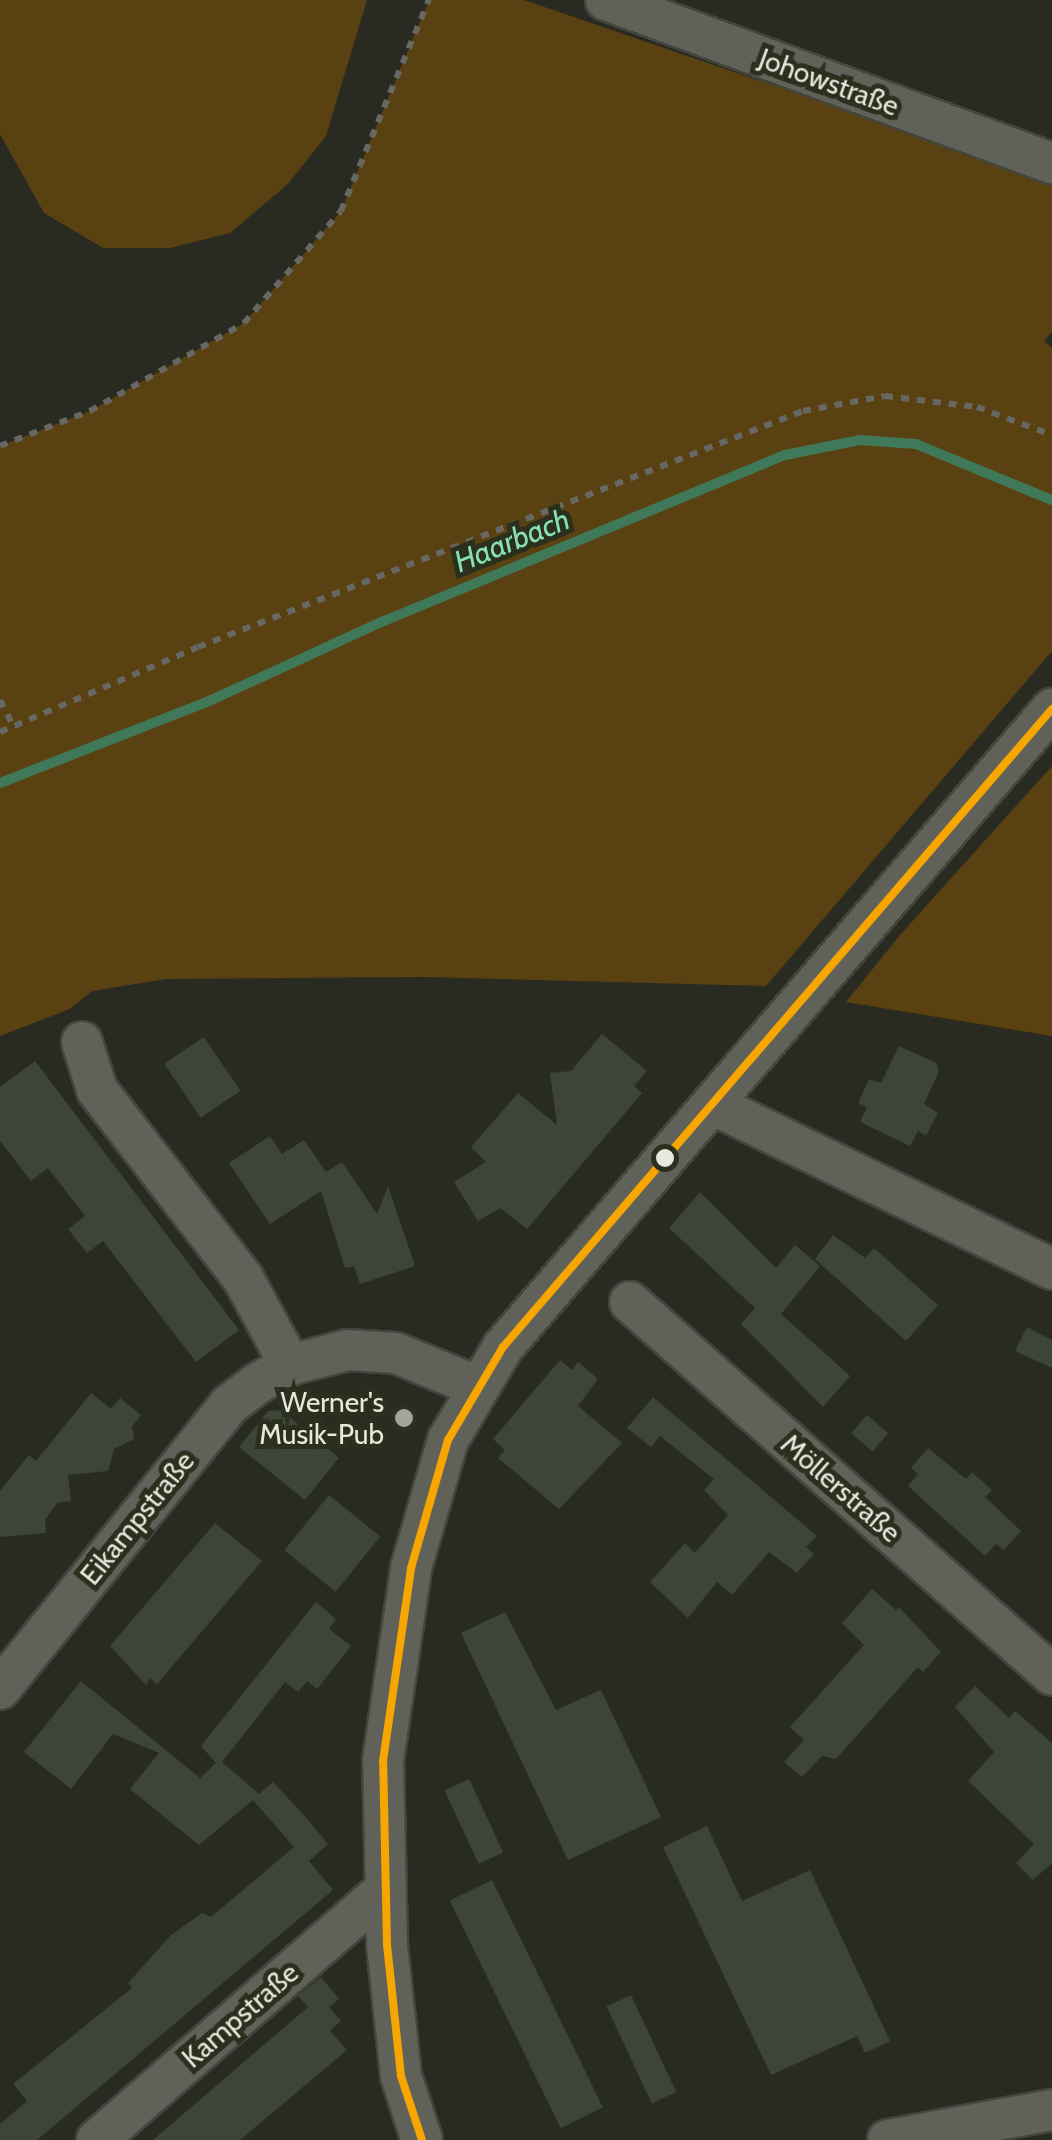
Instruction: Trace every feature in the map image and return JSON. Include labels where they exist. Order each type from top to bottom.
[{"type":"street","name":"Johowstraße","points":[[606,0],[1052,163]]},
{"type":"street","points":[[422,2140],[401,2076],[384,1891],[382,1762],[410,1568],[448,1440],[476,1386],[1052,708]]},
{"type":"street","points":[[82,1042],[97,1090],[243,1278],[290,1365]]},
{"type":"street","points":[[712,1104],[1052,1270]]},
{"type":"street","name":"Möllerstraße","points":[[630,1302],[1052,1675]]},
{"type":"street","name":"Eikampstraße","points":[[0,1688],[229,1405],[290,1365],[348,1350],[396,1352],[476,1386]]},
{"type":"street","name":"Kampstraße","points":[[104,2138],[384,1891]]},
{"type":"street","points":[[888,2140],[1052,2110]]},
{"type":"path","points":[[0,446],[90,410],[244,323],[342,211],[429,0]]},
{"type":"path","points":[[0,732],[700,446],[803,411],[885,396],[977,408],[1052,435]]},
{"type":"path","points":[[0,700],[13,726]]},
{"type":"shaded area","points":[[0,0],[367,0],[326,136],[288,184],[230,233],[170,248],[103,248],[44,213],[0,134]]},
{"type":"shaded area","points":[[429,0],[524,0],[1052,181],[1052,332],[1044,341],[1052,348],[1052,651],[766,986],[422,977],[166,979],[92,991],[70,1009],[0,1036],[0,446],[90,411],[244,323],[341,211]]},
{"type":"shaded area","points":[[1052,766],[1052,1036],[846,1002],[900,935]]},
{"type":"building","points":[[602,1034],[647,1071],[634,1086],[642,1093],[527,1229],[500,1208],[478,1221],[454,1182],[486,1162],[471,1147],[518,1093],[557,1125],[550,1073],[571,1071]]},
{"type":"building","points":[[204,1037],[240,1091],[201,1118],[164,1064]]},
{"type":"building","points":[[899,1046],[936,1063],[939,1071],[924,1104],[938,1113],[926,1136],[918,1131],[910,1146],[860,1122],[867,1107],[858,1103],[869,1079],[881,1083]]},
{"type":"building","points":[[35,1061],[239,1330],[196,1362],[103,1241],[87,1253],[68,1229],[85,1216],[48,1168],[31,1181],[0,1141],[0,1087]]},
{"type":"building","points":[[270,1136],[282,1154],[304,1140],[326,1172],[342,1162],[377,1214],[388,1186],[415,1266],[360,1284],[354,1266],[345,1268],[321,1191],[270,1224],[229,1163]]},
{"type":"building","points":[[700,1192],[776,1268],[795,1245],[820,1266],[781,1314],[850,1376],[823,1407],[741,1324],[755,1308],[669,1228]]},
{"type":"building","points":[[833,1235],[865,1258],[874,1248],[938,1305],[906,1341],[815,1259]]},
{"type":"building","points":[[1027,1327],[1052,1340],[1052,1368],[1015,1351]]},
{"type":"building","points":[[560,1360],[572,1370],[578,1362],[598,1379],[578,1406],[622,1443],[559,1509],[498,1458],[505,1450],[493,1439]]},
{"type":"building","points":[[91,1393],[111,1409],[120,1398],[141,1415],[132,1427],[134,1439],[114,1449],[108,1471],[68,1475],[71,1501],[57,1503],[45,1520],[46,1533],[0,1537],[0,1491],[29,1455],[36,1461]]},
{"type":"building","points":[[653,1397],[817,1536],[806,1547],[814,1554],[797,1573],[769,1552],[732,1595],[717,1582],[688,1618],[650,1582],[685,1543],[695,1553],[728,1515],[704,1490],[714,1479],[660,1436],[651,1447],[627,1428]]},
{"type":"building","points":[[281,1410],[339,1458],[305,1500],[239,1447],[268,1411]]},
{"type":"building","points":[[867,1415],[888,1433],[872,1451],[851,1433]]},
{"type":"building","points":[[928,1448],[966,1479],[972,1472],[992,1490],[985,1497],[1021,1531],[1004,1550],[996,1544],[985,1556],[908,1486],[918,1474],[911,1468]]},
{"type":"building","points":[[329,1495],[380,1537],[336,1592],[284,1550]]},
{"type":"building","points":[[215,1523],[262,1561],[157,1684],[150,1678],[146,1685],[110,1646]]},
{"type":"building","points":[[872,1589],[896,1610],[899,1607],[941,1652],[923,1672],[918,1667],[836,1759],[822,1756],[802,1777],[784,1762],[804,1740],[790,1727],[864,1645],[842,1623]]},
{"type":"building","points":[[316,1602],[336,1619],[329,1629],[351,1646],[317,1689],[307,1681],[298,1692],[285,1682],[222,1762],[259,1794],[273,1782],[301,1812],[328,1844],[309,1861],[333,1890],[37,2140],[0,2140],[0,2124],[27,2101],[13,2084],[132,1988],[128,1983],[170,1936],[202,1913],[211,1917],[294,1847],[253,1800],[199,1845],[130,1789],[159,1753],[113,1734],[71,1789],[24,1752],[81,1681],[200,1778],[216,1763],[201,1746]]},
{"type":"building","points":[[505,1612],[556,1710],[601,1690],[661,1817],[568,1860],[461,1633]]},
{"type":"building","points":[[975,1686],[1009,1718],[1015,1711],[1052,1743],[1052,1863],[1033,1880],[1016,1863],[1034,1844],[968,1781],[994,1752],[955,1707]]},
{"type":"building","points":[[469,1779],[503,1852],[479,1864],[445,1790]]},
{"type":"building","points":[[707,1826],[742,1901],[810,1870],[890,2041],[865,2053],[857,2036],[771,2075],[663,1847]]},
{"type":"building","points":[[492,1880],[603,2107],[561,2128],[450,1901]]},
{"type":"building","points":[[321,1977],[339,1999],[329,2007],[341,2021],[330,2031],[347,2050],[240,2140],[153,2140],[308,2007],[298,1996]]},
{"type":"building","points":[[631,1995],[676,2092],[652,2103],[607,2006]]},
{"type":"waterway","name":"Haarbach","points":[[0,783],[209,701],[384,621],[785,455],[860,440],[916,444],[1052,500]]},
{"type":"transit line","points":[[422,2140],[401,2076],[387,1945],[383,1761],[411,1568],[448,1440],[503,1347],[1052,709]]},
{"type":"place","name":"Werner's Musik-Pub","points":[[404,1418]]}]
